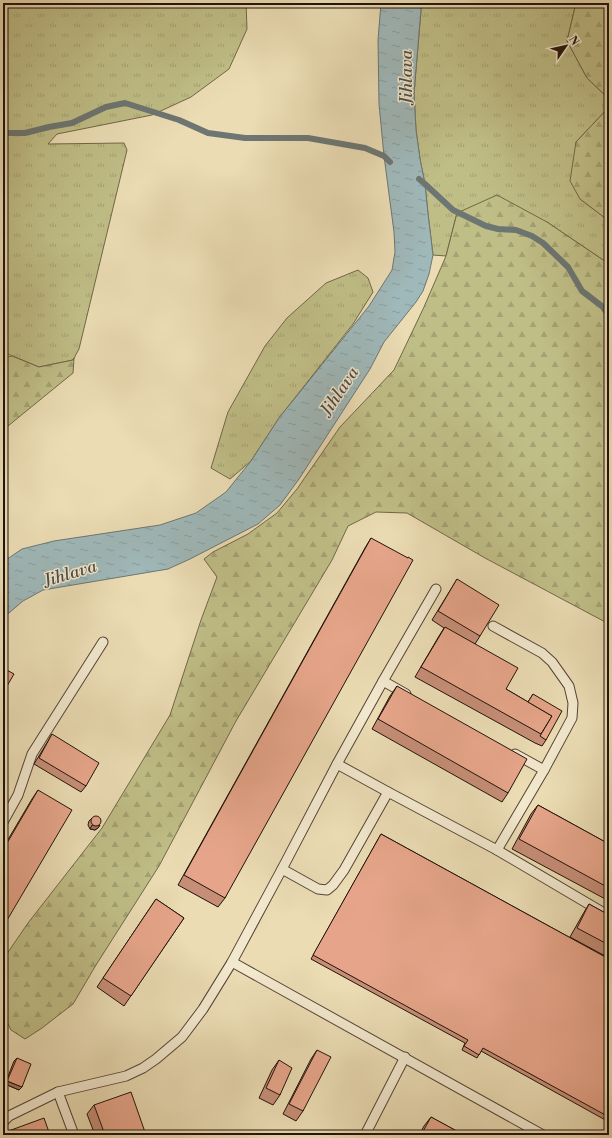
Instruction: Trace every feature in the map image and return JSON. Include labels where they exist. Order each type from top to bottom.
[{"type":"lane","points":[[3,1122],[9,1116],[58,1092],[126,1076],[143,1068],[182,1037],[203,1009],[232,962],[337,764],[436,588]]},
{"type":"lane","points":[[493,626],[542,654],[552,662],[569,686],[573,703],[572,718],[544,770],[497,850]]},
{"type":"lane","points":[[3,822],[18,795],[32,754],[103,642]]},
{"type":"lane","points":[[383,681],[411,696]]},
{"type":"lane","points":[[509,750],[544,770]]},
{"type":"lane","points":[[337,764],[497,850],[609,916]]},
{"type":"lane","points":[[282,869],[318,889],[327,890],[333,885],[344,870],[388,792]]},
{"type":"lane","points":[[232,962],[543,1135]]},
{"type":"lane","points":[[365,1135],[405,1058]]},
{"type":"lane","points":[[58,1092],[74,1135]]},
{"type":"green space","points":[[3,3],[246,3],[247,29],[229,69],[191,97],[152,115],[57,134],[48,144],[124,143],[127,150],[79,349],[73,360],[39,367],[3,352]]},
{"type":"green space","points":[[421,3],[576,3],[567,41],[587,78],[609,99],[609,107],[576,142],[580,199],[609,221],[609,264],[547,222],[457,213],[446,256],[433,255],[425,184],[416,130],[414,93]]},
{"type":"green space","points":[[576,3],[609,3],[609,99],[587,78],[567,41]]},
{"type":"green space","points":[[609,107],[609,221],[580,199],[570,181],[576,142]]},
{"type":"green space","points":[[497,195],[547,222],[609,264],[609,624],[485,558],[407,513],[376,512],[348,526],[332,560],[236,721],[159,866],[73,1004],[25,1039],[11,1030],[3,1014],[4,958],[28,923],[102,828],[170,715],[201,620],[217,577],[204,559],[213,552],[248,534],[277,513],[297,489],[340,427],[394,370],[446,256],[457,213]]},
{"type":"green space","points":[[358,270],[368,278],[373,292],[353,324],[279,418],[251,461],[230,479],[211,468],[228,412],[265,346],[287,318],[326,283]]},
{"type":"green space","points":[[12,356],[39,367],[73,360],[74,358],[73,373],[3,430],[3,358]]},
{"type":"water","name":"Jihlava","points":[[381,3],[421,3],[414,93],[416,130],[425,184],[433,255],[429,274],[423,291],[384,342],[370,369],[299,479],[280,505],[258,524],[168,569],[43,590],[23,601],[3,618],[3,562],[22,549],[54,541],[160,525],[196,513],[226,492],[251,461],[279,418],[369,306],[392,270],[395,252],[394,232],[379,104],[378,40]]},
{"type":"building","points":[[371,538],[413,560],[225,898],[184,875]]},
{"type":"building","points":[[457,579],[499,605],[480,636],[438,611]]},
{"type":"building","points":[[445,627],[518,668],[506,689],[552,716],[541,734],[421,667]]},
{"type":"building","points":[[3,668],[14,674],[3,693]]},
{"type":"building","points":[[397,686],[527,759],[508,793],[378,719]]},
{"type":"building","points":[[533,694],[562,711],[546,740],[540,736],[552,716],[528,702]]},
{"type":"building","points":[[52,734],[99,763],[86,786],[39,758]]},
{"type":"building","points":[[38,790],[72,810],[3,927],[3,850]]},
{"type":"building","points":[[538,805],[609,844],[609,888],[519,839]]},
{"type":"building","points":[[94,816],[98,816],[100,817],[100,825],[94,826],[91,823],[91,819]]},
{"type":"building","points":[[381,834],[609,959],[609,1117],[483,1048],[479,1055],[464,1046],[468,1040],[313,955]]},
{"type":"building","points":[[156,899],[184,918],[131,996],[103,978]]},
{"type":"building","points":[[589,904],[609,915],[609,945],[577,928]]},
{"type":"building","points":[[317,1050],[331,1057],[303,1111],[289,1104]]},
{"type":"building","points":[[17,1058],[31,1064],[22,1087],[7,1081]]},
{"type":"building","points":[[279,1060],[292,1068],[280,1095],[266,1088]]},
{"type":"building","points":[[131,1092],[146,1135],[105,1135],[94,1105]]},
{"type":"building","points":[[431,1117],[464,1135],[421,1135]]},
{"type":"building","points":[[44,1118],[50,1135],[3,1135],[3,1133]]},
{"type":"waterway","points":[[3,133],[25,133],[72,123],[106,107],[125,103],[179,120],[208,133],[245,138],[308,138],[365,148],[384,156],[390,162]]},
{"type":"waterway","points":[[419,179],[453,210],[486,226],[498,229],[516,230],[532,236],[543,243],[568,267],[582,291],[603,307],[609,316]]}]
